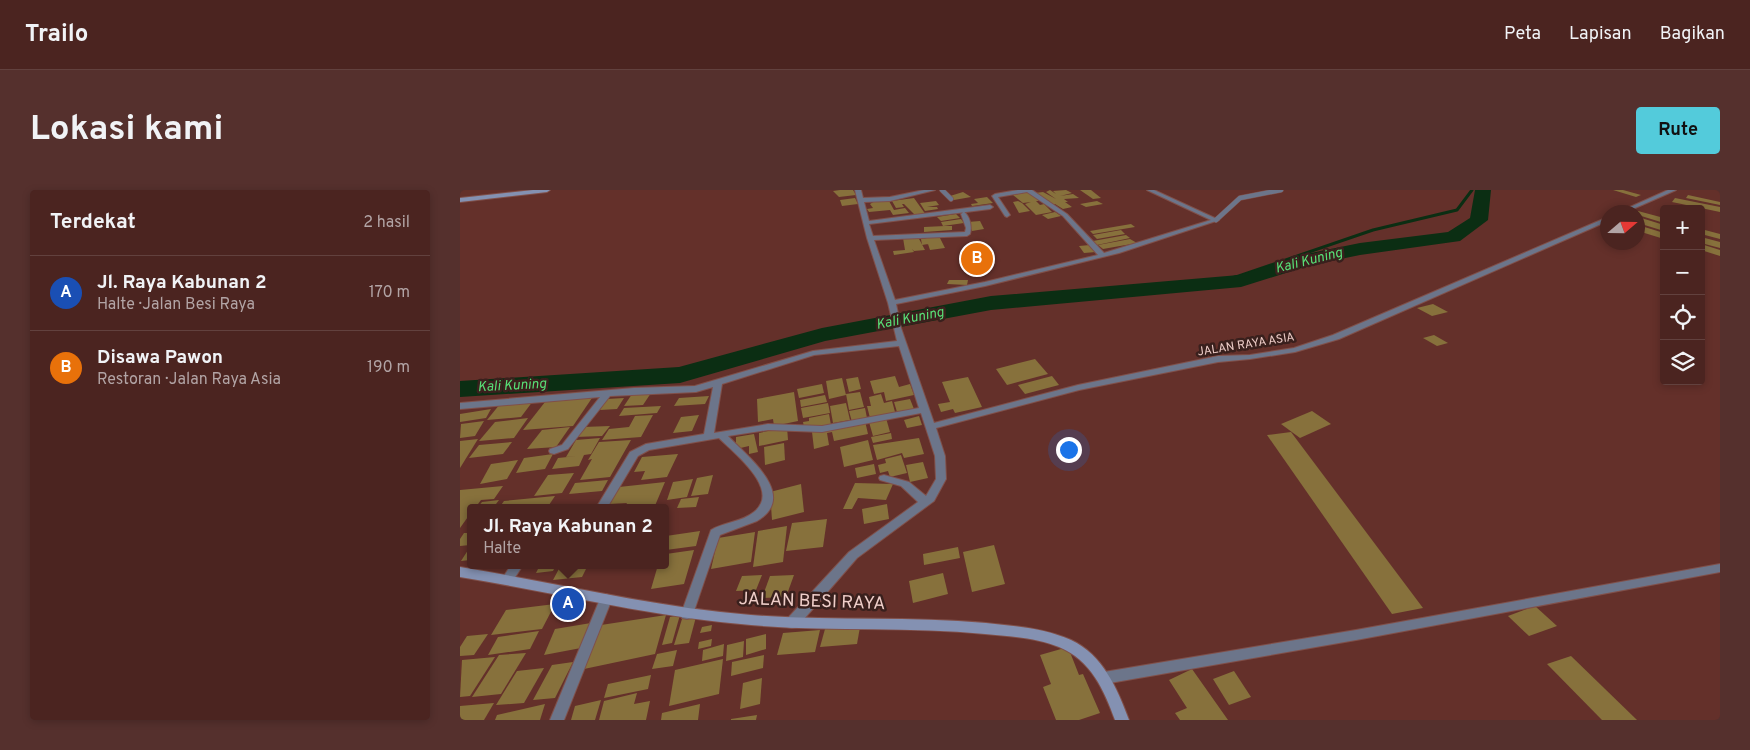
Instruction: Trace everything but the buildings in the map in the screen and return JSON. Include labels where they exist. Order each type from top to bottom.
[{"type":"street","points":[[460,200],[547,190]]},
{"type":"street","points":[[792,623],[853,556],[926,502],[942,480],[940,456],[897,328],[892,303],[870,238],[858,190]]},
{"type":"street","points":[[861,200],[890,200],[932,190]]},
{"type":"street","points":[[1007,215],[995,196],[1027,190],[1065,215],[1102,255]]},
{"type":"street","points":[[1150,190],[1216,220]]},
{"type":"street","points":[[1638,205],[1673,190]]},
{"type":"street","points":[[866,223],[990,206]]},
{"type":"street","points":[[870,238],[967,234],[969,228],[964,214]]},
{"type":"street","points":[[892,303],[985,284],[1102,255],[1216,220]]},
{"type":"street","name":"JALAN RAYA ASIA","points":[[930,427],[1078,388],[1218,360],[1250,358],[1336,337],[1600,222]]},
{"type":"street","points":[[460,406],[607,394],[679,391],[718,382],[813,352],[902,343]]},
{"type":"street","points":[[715,435],[718,382]]},
{"type":"street","points":[[554,451],[565,447],[607,394]]},
{"type":"street","points":[[603,504],[634,454],[654,444],[780,426],[822,429],[923,410]]},
{"type":"street","points":[[687,614],[715,533],[748,521],[760,513],[767,505],[767,490],[759,474],[748,459],[715,435]]},
{"type":"street","points":[[884,478],[905,484],[926,502]]},
{"type":"street","points":[[1104,678],[1356,635],[1720,568]]},
{"type":"street","points":[[508,580],[515,569]]},
{"type":"street","name":"JALAN BESI RAYA","points":[[460,572],[687,614],[792,623],[884,623],[972,627],[1037,635],[1066,644],[1089,658],[1104,678],[1122,720]]},
{"type":"street","points":[[557,720],[606,600]]},
{"type":"lane","points":[[942,190],[950,199]]},
{"type":"lane","points":[[1216,220],[1240,198],[1281,190]]},
{"type":"waterway","points":[[1233,278],[1373,230],[1457,210],[1472,190]]},
{"type":"waterway","name":"Kali Kuning","points":[[460,389],[680,375],[822,335],[991,303],[1131,289],[1241,281],[1306,260],[1360,249],[1453,237],[1479,220],[1483,190]]},
{"type":"waterway","name":"Kali Kuning","points":[[1233,278],[1238,277]]},
{"type":"waterway","name":"Kali Kuning","points":[[1228,279],[1233,278]]},
{"type":"place","name":"Disawa Pawon","points":[[977,259]]},
{"type":"place","name":"Jl. Raya Kabunan 2","points":[[568,604]]}]
